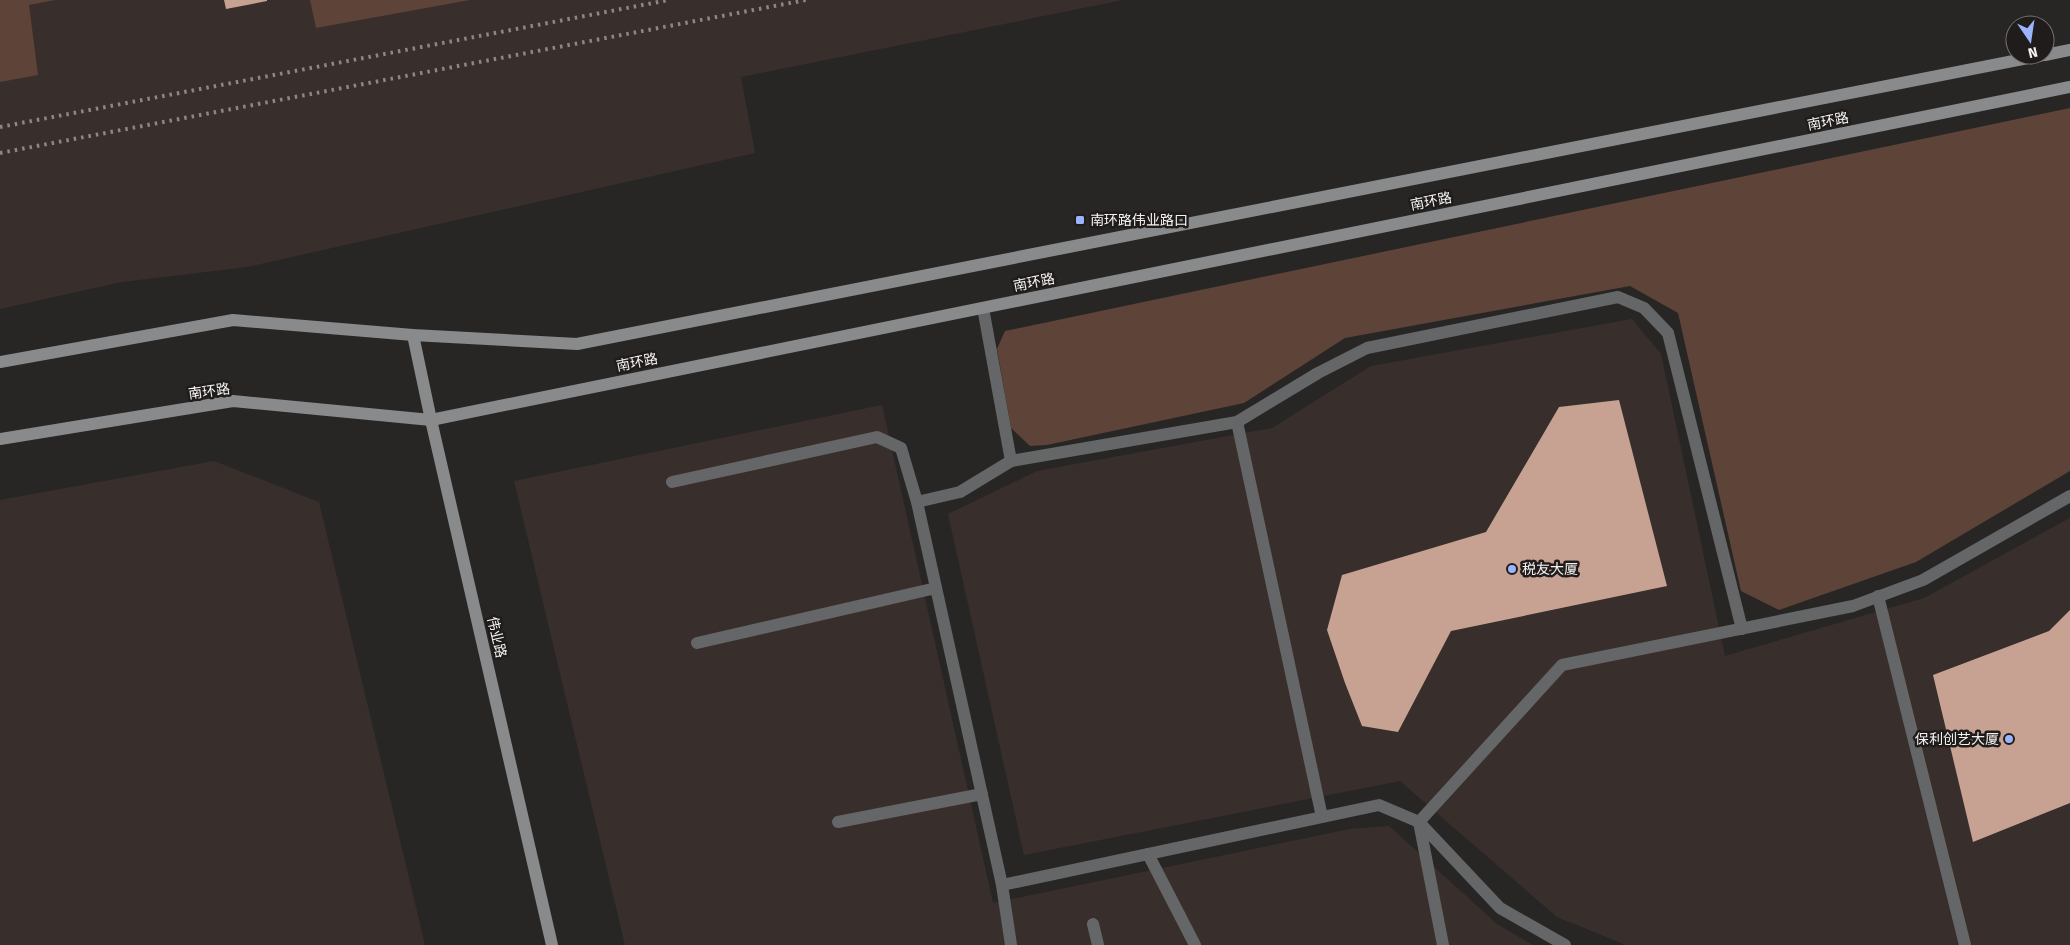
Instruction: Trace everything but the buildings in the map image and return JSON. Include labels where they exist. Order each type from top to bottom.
[{"type":"main road","name":"南环路","points":[[2055,53],[2070,50]]},
{"type":"main road","name":"南环路","points":[[0,362],[233,320],[413,335],[578,344],[2005,63]]},
{"type":"main road","name":"南环路","points":[[0,440],[233,401],[431,420],[2070,87]]},
{"type":"main road","name":"伟业路","points":[[413,335],[552,945]]},
{"type":"street","points":[[917,502],[960,492],[1011,461],[1237,422],[1318,373],[1367,348],[1618,297],[1644,308],[1668,333],[1742,629]]},
{"type":"street","points":[[983,308],[1011,461]]},
{"type":"street","points":[[1237,422],[1322,817]]},
{"type":"street","points":[[672,482],[877,437],[900,448],[917,502],[1002,885],[1011,945]]},
{"type":"street","points":[[1419,822],[1562,665],[1853,606],[1922,580],[2070,496]]},
{"type":"street","points":[[697,643],[936,588]]},
{"type":"street","points":[[1878,596],[1965,945]]},
{"type":"street","points":[[838,822],[982,794]]},
{"type":"street","points":[[1002,885],[1379,805],[1419,822],[1500,908],[1565,945]]},
{"type":"street","points":[[1419,822],[1443,945]]},
{"type":"street","points":[[1148,854],[1195,945]]},
{"type":"street","points":[[1093,924],[1098,945]]},
{"type":"shaded area","points":[[0,0],[1123,0],[741,77],[755,153],[247,267],[122,282],[0,309]]},
{"type":"shaded area","points":[[0,0],[55,0],[29,5],[38,75],[0,82]]},
{"type":"shaded area","points":[[310,0],[470,0],[316,28]]},
{"type":"shaded area","points":[[2070,108],[2070,471],[1916,562],[1779,610],[1741,591],[1678,313],[1630,286],[1345,338],[1244,403],[1047,445],[1030,446],[1011,428],[997,349],[1005,331]]},
{"type":"shaded area","points":[[1632,319],[1661,354],[1725,656],[1924,598],[2070,518],[2070,945],[1626,945],[1557,917],[1400,781],[1024,855],[948,514],[1037,471],[1272,428],[1371,366]]},
{"type":"shaded area","points":[[882,405],[993,903],[1350,829],[1389,826],[1497,924],[1533,945],[625,945],[514,481]]},
{"type":"shaded area","points":[[214,461],[319,502],[425,945],[0,945],[0,500]]},
{"type":"railway","points":[[0,127],[669,0]]},
{"type":"railway","points":[[0,153],[806,0]]},
{"type":"place","name":"南环路伟业路口","points":[[1080,220]]},
{"type":"place","name":"税友大厦","points":[[1512,569]]},
{"type":"place","name":"保利创艺大厦","points":[[2009,739]]}]
